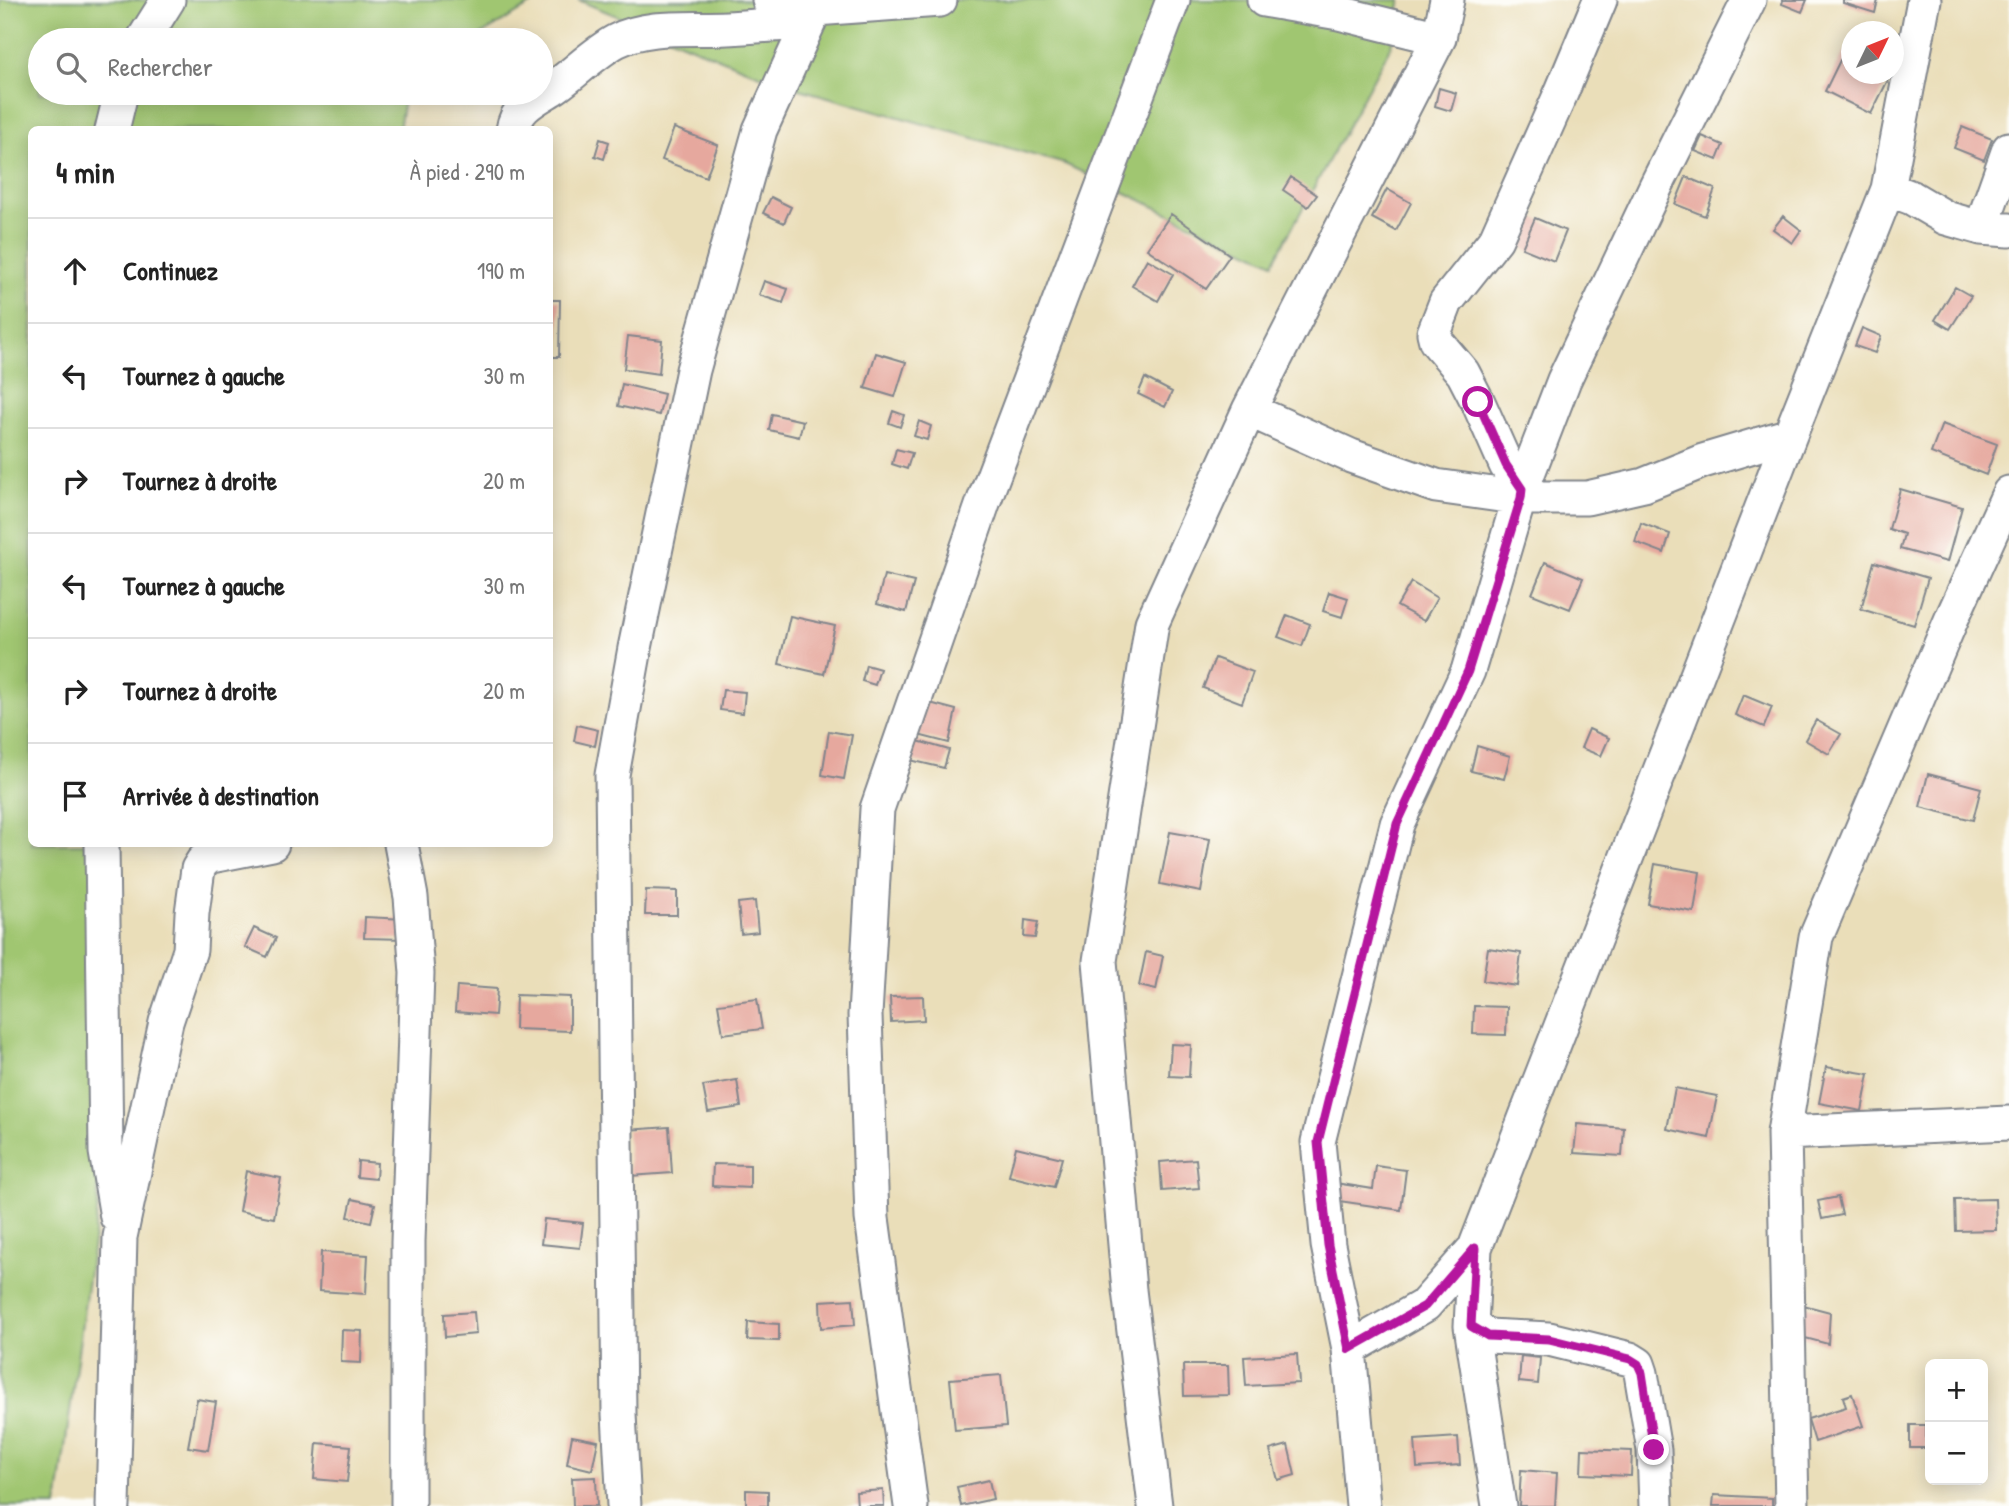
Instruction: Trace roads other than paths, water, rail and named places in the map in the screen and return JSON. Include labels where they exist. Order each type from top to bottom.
[{"type":"street","points":[[150,28],[168,0]]},
{"type":"street","points":[[769,0],[811,16]]},
{"type":"street","points":[[553,88],[615,41],[634,33],[776,23],[940,0]]},
{"type":"street","points":[[911,1506],[872,1218],[864,1015],[877,809],[983,503],[1174,0]]},
{"type":"street","points":[[1264,0],[1339,13],[1439,38]]},
{"type":"street","points":[[1155,1506],[1129,1290],[1100,961],[1152,623],[1249,410],[1439,38],[1447,0]]},
{"type":"street","points":[[1521,494],[1463,373],[1436,341],[1434,333],[1446,302],[1496,239],[1600,0]]},
{"type":"street","points":[[1363,1506],[1349,1349],[1328,1245],[1318,1142],[1397,824],[1468,671],[1521,494],[1564,380],[1749,0]]},
{"type":"street","points":[[1499,1506],[1471,1326],[1475,1248],[1888,189],[1924,0]]},
{"type":"street","points":[[624,1506],[619,1414],[612,775],[635,648],[693,370],[760,130],[811,16]]},
{"type":"street","points":[[113,126],[118,105]]},
{"type":"street","points":[[514,126],[521,109],[527,105]]},
{"type":"street","points":[[1888,189],[1912,198],[1946,218],[1995,229],[2009,149]]},
{"type":"street","points":[[1249,410],[1351,456],[1436,486],[1587,498],[1644,485],[1703,461],[1790,435]]},
{"type":"street","points":[[1792,1506],[1784,1133],[1816,937],[1952,618],[2009,492]]},
{"type":"street","points":[[102,847],[106,1152],[120,1237]]},
{"type":"street","points":[[113,1506],[120,1237],[166,1022],[190,950],[198,869],[202,861],[211,856],[257,847]]},
{"type":"street","points":[[402,847],[411,897],[417,973],[408,1242],[408,1506]]},
{"type":"street","points":[[1784,1133],[2009,1123]]},
{"type":"street","points":[[1349,1349],[1425,1306],[1475,1248]]},
{"type":"street","points":[[1471,1326],[1488,1336],[1549,1339],[1630,1359],[1638,1364],[1642,1373],[1654,1450],[1656,1506]]}]
